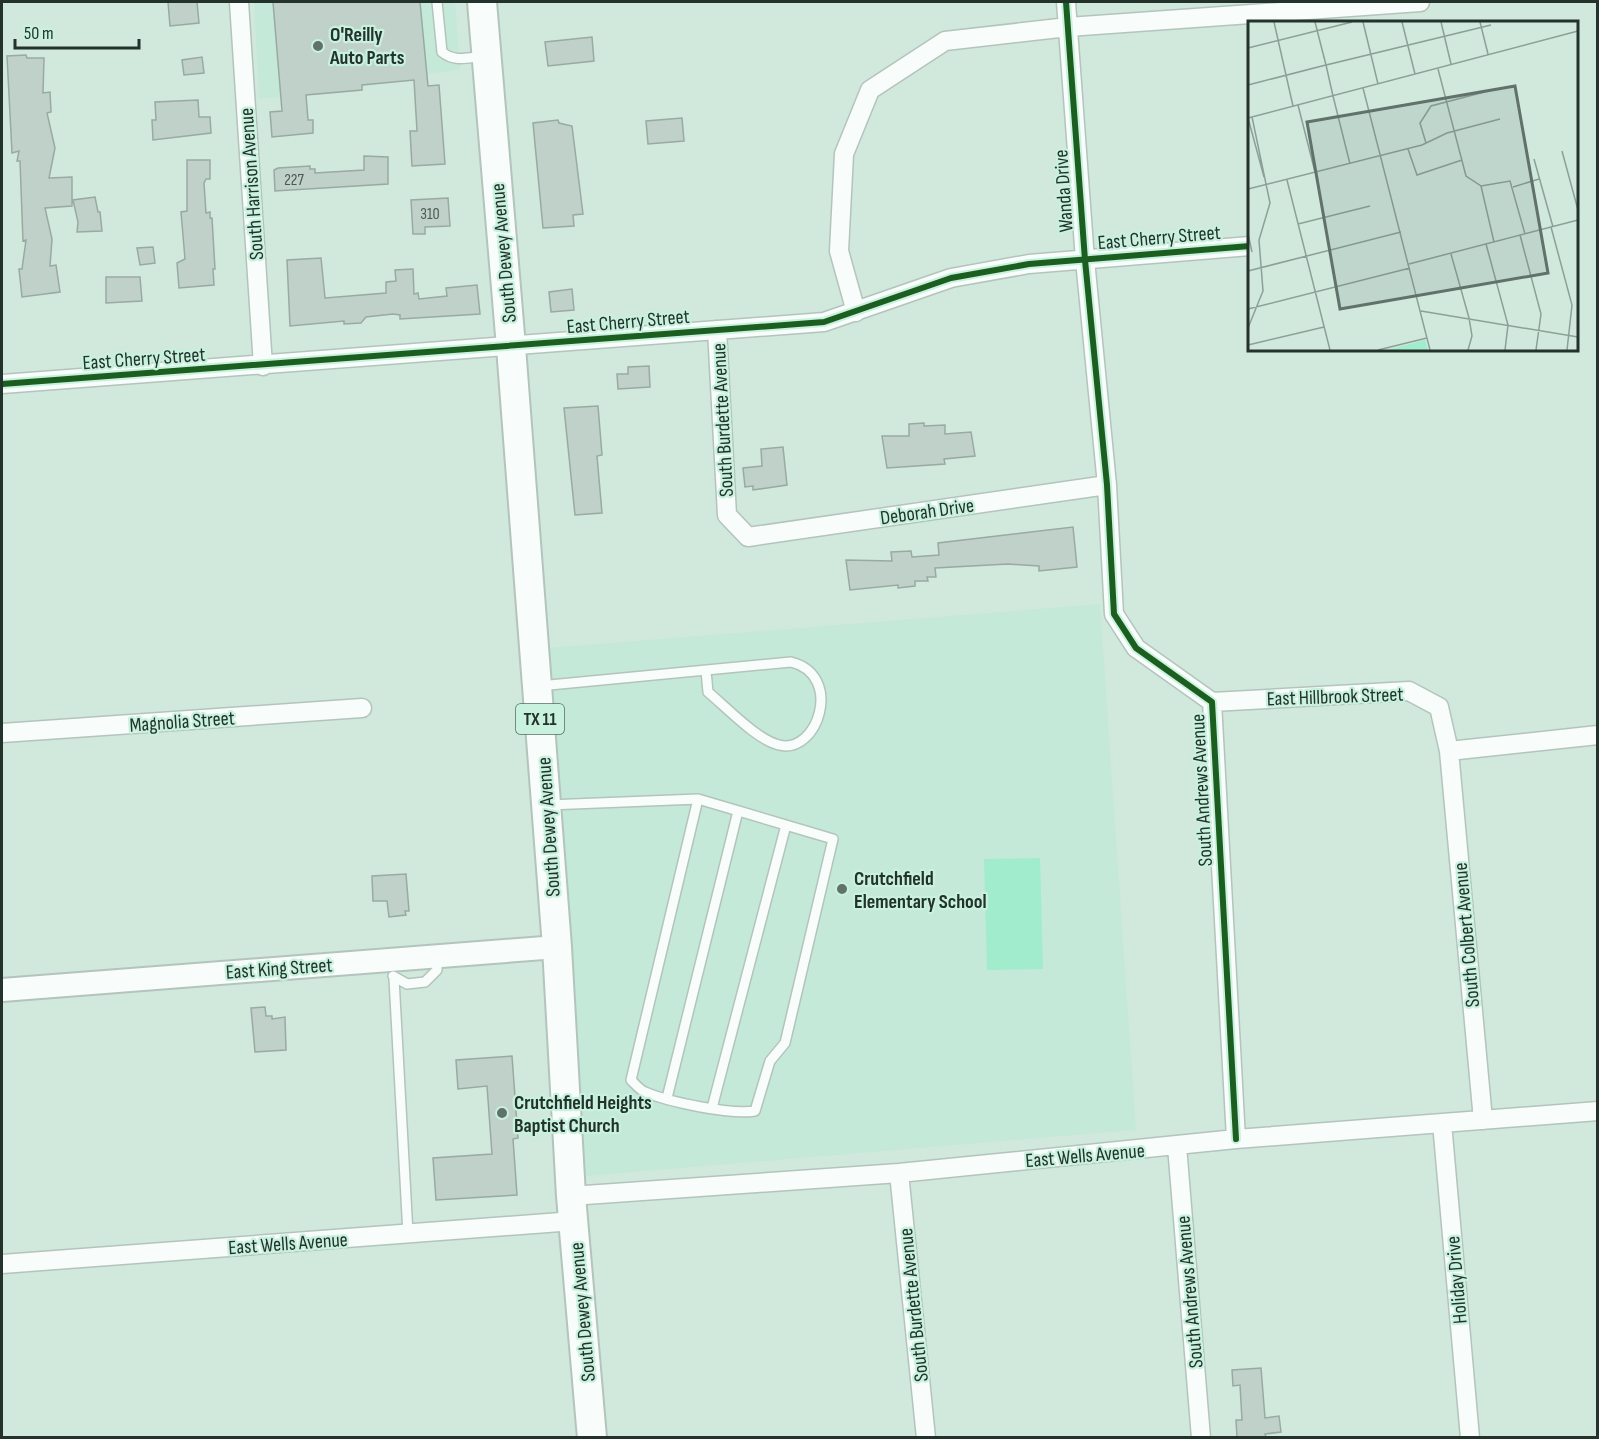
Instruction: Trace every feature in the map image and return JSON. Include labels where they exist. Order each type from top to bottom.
[{"type":"main road","name":"South Dewey Avenue","points":[[482,2],[537,686],[557,947],[573,1208],[592,1437]]},
{"type":"street","name":"South Harrison Avenue","points":[[239,2],[262,366]]},
{"type":"street","name":"Wanda Drive","points":[[1066,2],[1085,260],[1107,485]]},
{"type":"street","points":[[856,312],[839,251],[844,154],[870,90],[945,41],[1068,27],[1420,2]]},
{"type":"street","name":"East Cherry Street","points":[[2,384],[824,322],[951,278],[1029,264],[1248,246]]},
{"type":"street","name":"South Burdette Avenue","points":[[717,330],[727,515],[748,537]]},
{"type":"street","name":"Deborah Drive","points":[[748,537],[1107,485]]},
{"type":"street","name":"South Andrews Avenue","points":[[1107,485],[1114,614],[1136,648],[1212,702],[1236,1139]]},
{"type":"street","name":"East Hillbrook Street","points":[[1212,702],[1409,691],[1439,707],[1449,751]]},
{"type":"street","name":"Magnolia Street","points":[[2,733],[362,708]]},
{"type":"street","points":[[1449,751],[1598,735]]},
{"type":"street","name":"South Colbert Avenue","points":[[1449,751],[1483,1120]]},
{"type":"street","name":"East King Street","points":[[2,990],[392,969],[437,956],[557,947]]},
{"type":"street","name":"East Wells Avenue","points":[[2,1264],[408,1234],[573,1208],[899,1173],[1236,1139],[1598,1111]]},
{"type":"street","name":"Holiday Drive","points":[[1442,1123],[1470,1437]]},
{"type":"street","name":"South Andrews Avenue","points":[[1177,1146],[1202,1437]]},
{"type":"street","name":"South Burdette Avenue","points":[[899,1173],[926,1437]]},
{"type":"lane","points":[[437,2],[442,52],[449,58],[458,59],[486,56]]},
{"type":"lane","points":[[537,686],[791,662],[803,665],[814,673],[822,694],[814,728],[807,737],[796,744],[780,746],[767,740],[708,692],[706,671]]},
{"type":"lane","points":[[546,805],[698,800],[833,839],[785,1043],[770,1061],[755,1111],[740,1113],[667,1098],[644,1092],[631,1080],[698,800]]},
{"type":"lane","points":[[667,1098],[738,812]]},
{"type":"lane","points":[[712,1108],[786,825]]},
{"type":"lane","points":[[392,969],[408,1234]]},
{"type":"shaded area","points":[[254,2],[455,2],[460,70],[361,81],[361,90],[259,99]]},
{"type":"shaded area","name":"Crutchfield Elementary School","points":[[1100,604],[1136,1130],[586,1176],[547,648]]},
{"type":"green space","points":[[1040,858],[1043,969],[987,970],[984,859]]},
{"type":"building","points":[[168,2],[197,2],[199,23],[170,26]]},
{"type":"building","points":[[273,2],[420,2],[428,86],[439,85],[445,164],[412,166],[410,131],[417,131],[414,80],[362,85],[362,90],[306,95],[308,120],[313,120],[313,133],[272,137],[270,112],[282,111]]},
{"type":"building","points":[[592,37],[594,61],[548,66],[545,42]]},
{"type":"building","points":[[26,55],[27,58],[44,58],[43,93],[50,92],[51,112],[47,113],[55,148],[49,178],[72,177],[72,206],[45,208],[52,239],[50,266],[56,265],[60,292],[22,297],[19,269],[22,269],[26,240],[23,241],[20,161],[17,161],[19,151],[12,153],[7,56]]},
{"type":"building","points":[[202,57],[204,73],[184,75],[182,60]]},
{"type":"building","points":[[198,100],[199,117],[210,117],[211,133],[153,140],[152,120],[156,120],[155,102]]},
{"type":"building","points":[[682,118],[684,141],[648,144],[646,121]]},
{"type":"building","points":[[558,120],[559,123],[572,126],[583,214],[573,215],[574,226],[543,228],[533,123]]},
{"type":"building","points":[[364,156],[388,157],[388,184],[275,191],[274,170],[278,168],[310,166],[310,169],[315,169],[315,173],[364,170]]},
{"type":"building","points":[[187,160],[210,160],[210,179],[206,179],[204,183],[206,213],[210,212],[210,218],[212,218],[214,285],[179,288],[177,263],[185,259],[181,212],[187,211]]},
{"type":"building","points":[[95,197],[98,212],[100,212],[102,231],[77,232],[78,222],[73,200]]},
{"type":"building","points":[[448,198],[450,226],[425,227],[425,234],[413,234],[411,200]]},
{"type":"building","points":[[153,247],[155,263],[140,265],[137,248]]},
{"type":"building","points":[[321,258],[325,298],[386,293],[386,282],[396,281],[395,270],[413,269],[414,294],[418,293],[419,299],[447,296],[446,288],[477,285],[480,314],[400,319],[400,315],[393,314],[366,317],[361,323],[344,324],[344,321],[290,326],[287,260]]},
{"type":"building","points":[[106,277],[140,277],[142,301],[106,303]]},
{"type":"building","points":[[572,289],[574,310],[551,312],[549,292]]},
{"type":"building","points":[[649,366],[650,387],[618,389],[617,374],[628,374],[628,367]]},
{"type":"building","points":[[598,406],[602,455],[597,456],[602,513],[575,515],[564,408]]},
{"type":"building","points":[[924,423],[924,426],[945,425],[945,434],[971,432],[975,456],[944,459],[945,464],[887,468],[882,436],[909,436],[909,424]]},
{"type":"building","points":[[783,447],[787,485],[753,490],[753,486],[745,487],[743,468],[762,466],[761,449]]},
{"type":"building","points":[[1073,527],[1077,567],[1039,571],[1039,566],[1008,564],[935,568],[936,577],[927,577],[928,581],[915,581],[915,586],[898,588],[898,585],[850,590],[846,560],[892,561],[891,552],[911,551],[912,557],[939,555],[938,543]]},
{"type":"building","points":[[406,874],[409,911],[405,911],[406,915],[389,917],[387,901],[373,901],[372,876]]},
{"type":"building","points":[[265,1007],[266,1016],[272,1016],[272,1019],[285,1017],[286,1050],[255,1052],[251,1008]]},
{"type":"building","name":"Crutchfield Heights Baptist Church","points":[[512,1056],[518,1138],[513,1139],[517,1195],[436,1200],[433,1158],[492,1154],[487,1086],[458,1089],[456,1060]]},
{"type":"building","points":[[1261,1368],[1265,1418],[1279,1416],[1281,1432],[1265,1434],[1266,1437],[1237,1437],[1236,1420],[1242,1420],[1240,1385],[1233,1386],[1232,1370]]},
{"type":"cycle path","points":[[1066,2],[1085,260],[1107,485],[1114,614],[1136,648],[1212,702],[1236,1139]]},
{"type":"cycle path","points":[[2,384],[824,322],[951,278],[1029,264],[1248,246]]},
{"type":"place","name":"O'Reilly Auto Parts","points":[[318,46]]},
{"type":"place","name":"Crutchfield Elementary School","points":[[842,889]]},
{"type":"place","name":"Crutchfield Heights Baptist Church","points":[[502,1113]]}]
